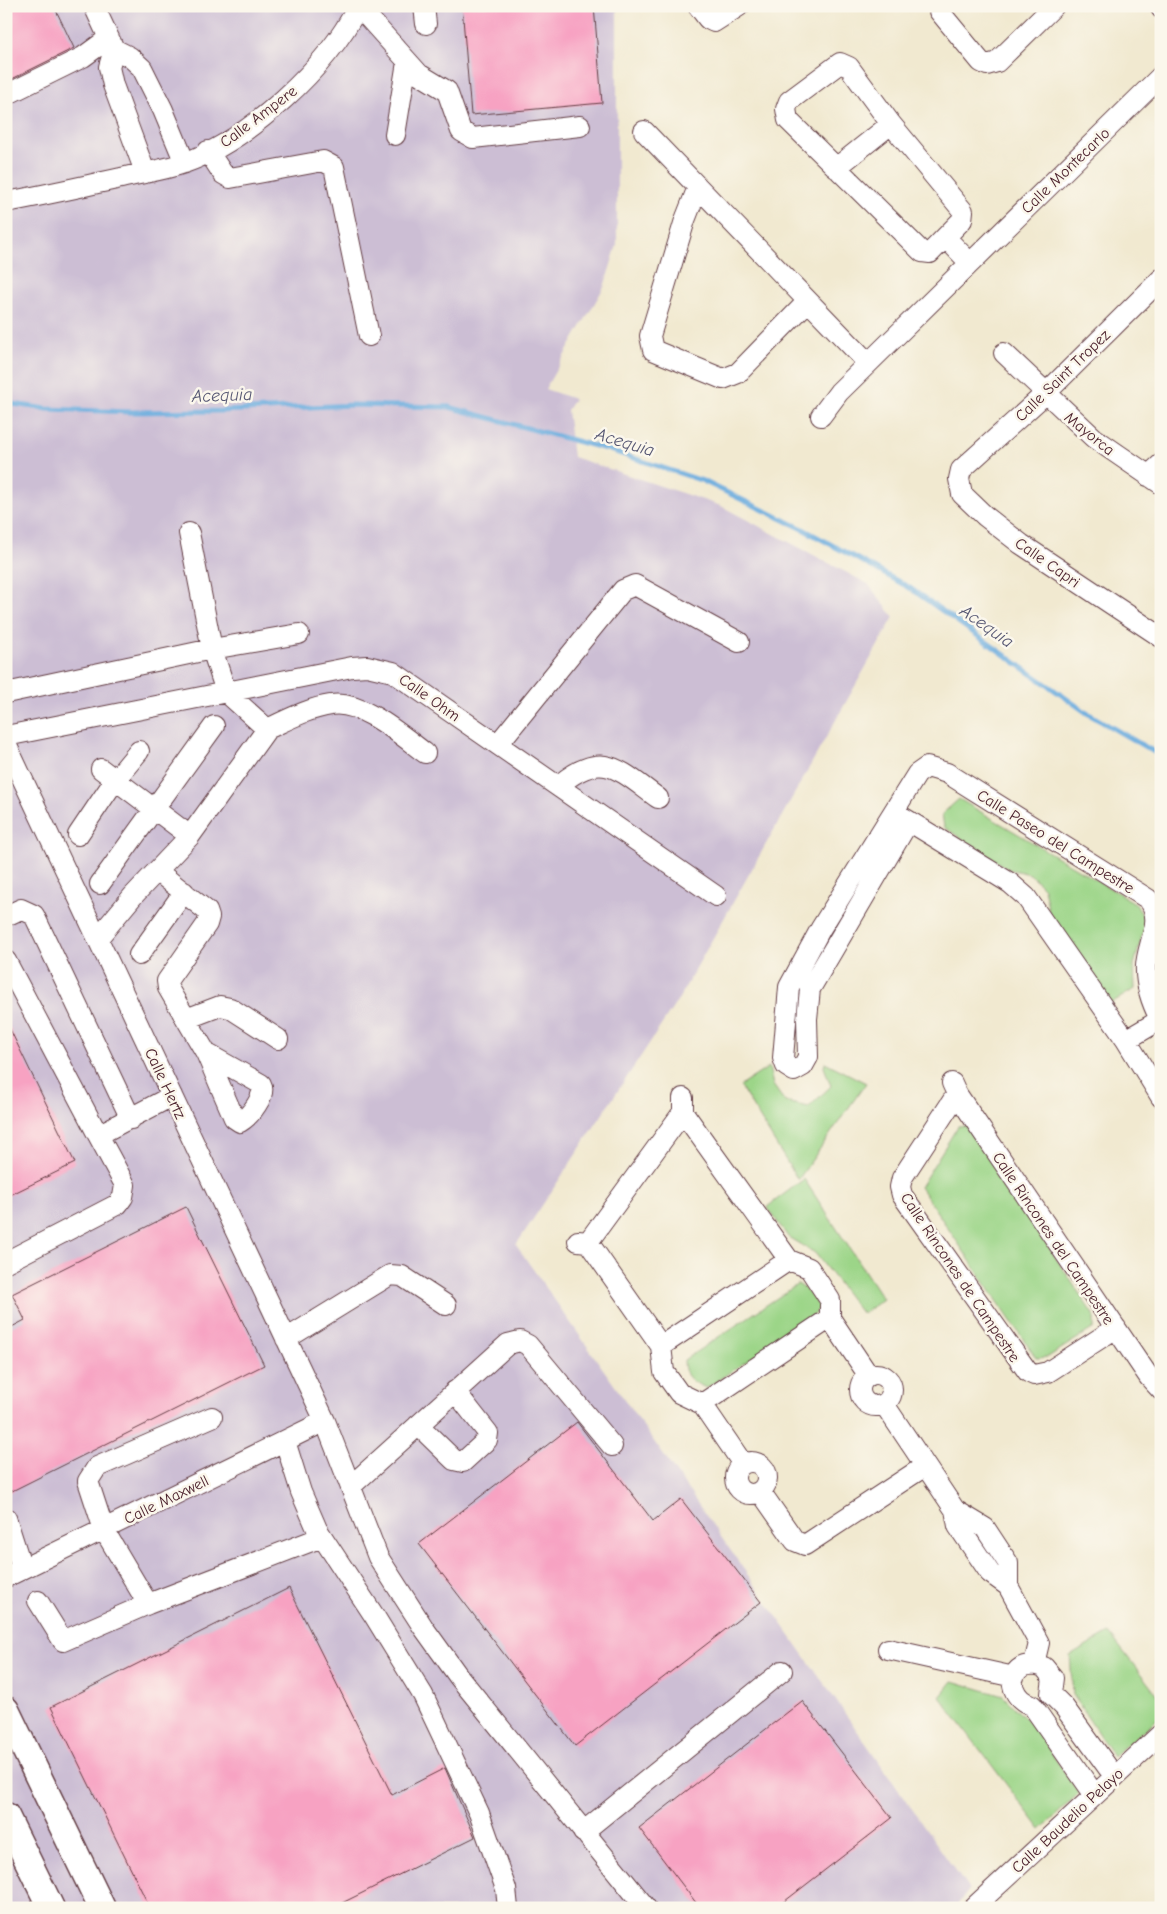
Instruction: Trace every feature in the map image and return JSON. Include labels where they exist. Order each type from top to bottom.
[{"type":"main road","points":[[6,1710],[102,1908]]},
{"type":"main road","points":[[6,1816],[51,1908]]},
{"type":"street","points":[[94,6],[112,43],[142,68],[163,110],[184,163]]},
{"type":"street","points":[[358,6],[407,62],[427,80],[447,91],[461,131],[473,138],[580,126]]},
{"type":"street","name":"Calle Ampere","points":[[6,202],[184,163],[234,137],[298,87],[327,53],[358,6]]},
{"type":"street","points":[[698,6],[708,19],[714,22],[739,6]]},
{"type":"street","points":[[940,6],[939,11],[981,62],[987,65],[997,62],[1054,6]]},
{"type":"street","points":[[6,95],[112,43]]},
{"type":"street","points":[[112,43],[109,68],[113,85],[145,172]]},
{"type":"street","points":[[395,135],[407,62]]},
{"type":"street","points":[[845,63],[891,124],[963,211],[962,220],[930,253],[922,252],[788,120],[786,109],[789,101],[836,64],[845,63]]},
{"type":"street","name":"Calle Montecarlo","points":[[821,416],[839,392],[868,363],[1161,76]]},
{"type":"street","points":[[836,168],[891,124]]},
{"type":"street","points":[[644,131],[868,363]]},
{"type":"street","points":[[208,151],[223,174],[230,178],[323,161],[334,167],[369,336]]},
{"type":"street","points":[[698,187],[685,220],[650,336],[653,350],[723,379],[728,379],[738,373],[808,301]]},
{"type":"street","points":[[946,238],[970,263]]},
{"type":"street","name":"Calle Saint Tropez","points":[[961,470],[1045,394],[1161,279]]},
{"type":"street","name":"Mayorca","points":[[1004,353],[1045,394],[1094,438],[1157,475]]},
{"type":"street","name":"Calle Capri","points":[[961,470],[959,479],[962,494],[985,516],[1021,544],[1161,637]]},
{"type":"street","points":[[189,533],[212,649],[226,692],[267,729]]},
{"type":"street","points":[[498,744],[623,590],[630,586],[635,585],[739,642]]},
{"type":"street","points":[[6,693],[212,649],[299,634]]},
{"type":"street","name":"Calle Ohm","points":[[6,736],[352,667],[379,668],[393,672],[716,896]]},
{"type":"street","points":[[98,938],[190,836],[267,729],[307,711],[333,704],[348,707],[381,721],[425,753]]},
{"type":"street","points":[[100,884],[214,726]]},
{"type":"street","name":"Calle Hertz","points":[[6,744],[325,1421],[378,1557],[392,1581],[459,1677],[646,1908]]},
{"type":"street","points":[[78,835],[108,774],[139,752]]},
{"type":"street","points":[[558,786],[574,772],[604,765],[612,766],[622,772],[658,798]]},
{"type":"street","name":"Calle Paseo del Campestre","points":[[902,816],[821,928],[788,993],[782,1058],[790,1069],[799,1069],[808,1057],[807,1019],[810,989],[839,939],[902,816],[917,774],[927,767],[947,774],[1148,899],[1155,912],[1156,924],[1146,963],[1147,986],[1160,1020],[1126,1040]]},
{"type":"street","points":[[108,774],[190,836]]},
{"type":"street","points":[[902,816],[1010,883],[1026,897],[1126,1040],[1161,1098]]},
{"type":"street","points":[[157,871],[207,911],[209,917],[207,924],[167,981],[168,988],[206,1053]]},
{"type":"street","points":[[138,955],[184,892]]},
{"type":"street","points":[[6,916],[21,909],[34,915],[130,1119]]},
{"type":"street","points":[[821,928],[839,939]]},
{"type":"street","points":[[6,961],[125,1185],[123,1197],[112,1208],[6,1262]]},
{"type":"street","points":[[186,1019],[220,1006],[230,1008],[278,1039]]},
{"type":"street","name":"Calle Rincones de Campestre","points":[[955,1088],[902,1178],[900,1187],[902,1195],[1028,1372],[1034,1375],[1048,1372],[1116,1328]]},
{"type":"street","name":"Calle Rincones del Campestre","points":[[955,1088],[1148,1377],[1161,1390]]},
{"type":"street","points":[[98,1135],[172,1096]]},
{"type":"street","points":[[925,1466],[805,1545],[795,1541],[760,1491],[749,1493],[737,1485],[736,1474],[743,1464],[702,1404],[679,1393],[664,1372],[661,1346],[583,1242],[683,1105],[788,1260],[809,1268],[830,1300],[830,1318],[869,1376],[861,1383],[861,1396],[870,1405],[884,1404],[955,1510],[985,1528],[1008,1564],[1010,1569],[1008,1586],[1040,1643],[1034,1664]]},
{"type":"street","points":[[661,1346],[788,1260]]},
{"type":"street","points":[[286,1339],[390,1275],[402,1276],[446,1305]]},
{"type":"street","points":[[702,1404],[830,1318]]},
{"type":"street","points":[[351,1486],[508,1344],[520,1341],[528,1344],[612,1446]]},
{"type":"street","points":[[418,1425],[454,1460],[463,1462],[487,1440],[488,1433],[455,1391]]},
{"type":"street","points":[[148,1604],[104,1530],[88,1481],[97,1467],[212,1418]]},
{"type":"street","name":"Calle Maxwell","points":[[14,1573],[325,1421]]},
{"type":"street","points":[[285,1441],[301,1492],[322,1537],[375,1617],[423,1695],[479,1813],[506,1889],[508,1908]]},
{"type":"street","points":[[6,1518],[14,1573]]},
{"type":"street","points":[[38,1601],[63,1641],[148,1604],[322,1537]]},
{"type":"street","points":[[888,1649],[1014,1676]]},
{"type":"street","points":[[1034,1664],[1044,1667],[1053,1678],[1051,1694],[1040,1704],[1025,1704],[1017,1697],[1012,1683],[1014,1676],[1022,1667],[1034,1664]]},
{"type":"street","points":[[583,1832],[782,1670]]},
{"type":"street","points":[[1051,1694],[1064,1707],[1114,1776]]},
{"type":"street","points":[[1032,1705],[1094,1794]]},
{"type":"street","name":"Calle Baudelio Pelayo","points":[[973,1908],[1161,1734]]},
{"type":"shaded area","points":[[6,6],[617,6],[617,245],[604,287],[545,389],[574,399],[567,410],[573,457],[721,506],[868,584],[894,617],[678,1000],[516,1245],[969,1890],[955,1908],[6,1908]]},
{"type":"green space","points":[[959,799],[1135,903],[1146,921],[1134,965],[1135,989],[1111,1003],[1050,918],[1044,888],[1030,874],[1008,869],[944,827],[942,814]]},
{"type":"green space","points":[[825,1062],[866,1083],[798,1180],[740,1086],[769,1067],[773,1085],[785,1102],[809,1107],[831,1086],[824,1067]]},
{"type":"green space","points":[[969,1125],[1094,1316],[1094,1328],[1048,1357],[1036,1358],[920,1187],[958,1126]]},
{"type":"green space","points":[[804,1179],[883,1299],[862,1314],[815,1253],[788,1237],[767,1207]]},
{"type":"green space","points":[[798,1284],[805,1289],[820,1307],[811,1319],[706,1388],[689,1378],[685,1371],[684,1360]]},
{"type":"green space","points":[[1109,1633],[1161,1700],[1161,1716],[1113,1756],[1073,1695],[1070,1656]]},
{"type":"green space","points":[[953,1681],[1003,1696],[1032,1725],[1079,1793],[1041,1830],[940,1697]]},
{"type":"building","points":[[6,6],[54,6],[74,48],[6,82]]},
{"type":"building","points":[[462,6],[594,6],[602,103],[471,115]]},
{"type":"building","points":[[6,1021],[75,1163],[6,1197]]},
{"type":"building","points":[[186,1207],[264,1365],[6,1494],[6,1330],[25,1320],[12,1294]]},
{"type":"building","points":[[577,1422],[653,1521],[681,1499],[761,1602],[575,1746],[419,1544]]},
{"type":"building","points":[[289,1588],[392,1795],[445,1768],[475,1837],[332,1908],[150,1908],[51,1707]]},
{"type":"building","points":[[802,1701],[892,1818],[776,1908],[700,1908],[639,1828]]},
{"type":"waterway","name":"Acequia","points":[[6,403],[47,409],[131,412],[221,411],[353,405],[449,407],[606,449],[703,481],[801,528],[910,588],[1087,713],[1161,756]]}]
